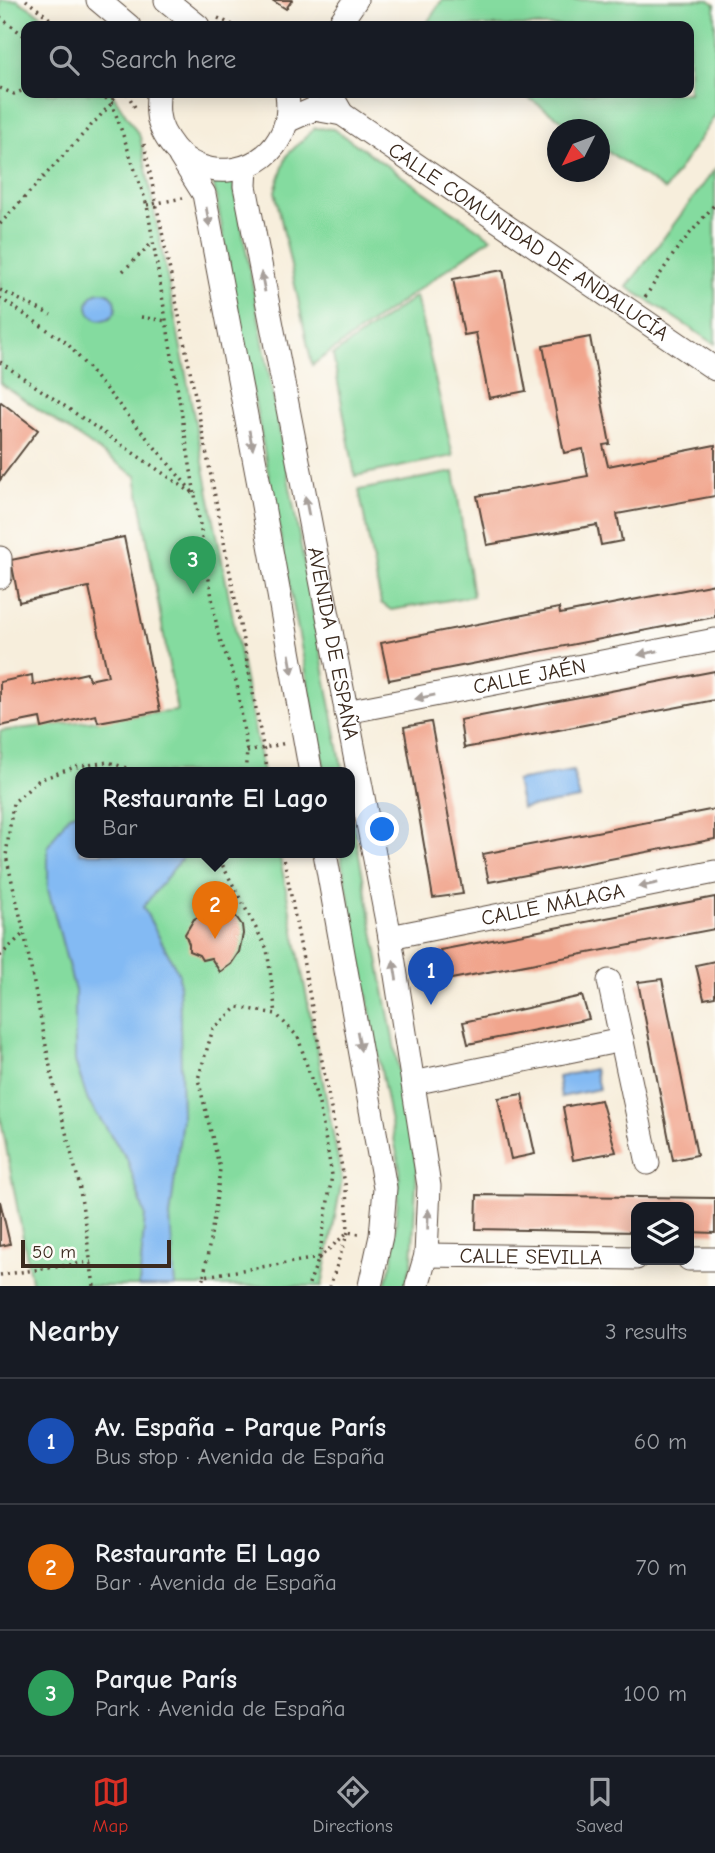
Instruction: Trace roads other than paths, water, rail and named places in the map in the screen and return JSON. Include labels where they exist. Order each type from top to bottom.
[{"type":"street","points":[[98,0],[123,21]]},
{"type":"street","points":[[341,21],[356,0]]},
{"type":"street","points":[[174,2],[205,20]]},
{"type":"street","name":"AVENIDA DE ESPAÑA","points":[[158,98],[158,116],[166,138],[204,194],[310,767]]},
{"type":"street","name":"CALLE COMUNIDAD DE ANDALUCÍA","points":[[333,98],[342,114],[715,369]]},
{"type":"street","points":[[180,156],[201,167],[223,171],[246,167],[265,156],[279,140],[290,104],[342,114]]},
{"type":"street","name":"AVENIDA DE ESPAÑA","points":[[246,167],[245,186],[390,937],[429,1186],[426,1255],[416,1286]]},
{"type":"street","points":[[0,558],[0,577]]},
{"type":"street","name":"CALLE JAÉN","points":[[346,712],[715,640]]},
{"type":"street","points":[[327,858],[384,1188],[382,1236],[370,1286]]},
{"type":"street","name":"CALLE MÁLAGA","points":[[390,937],[715,872]]},
{"type":"street","points":[[609,981],[648,1163]]},
{"type":"street","points":[[413,1083],[622,1040]]},
{"type":"street","name":"CALLE SEVILLA","points":[[426,1255],[631,1258]]},
{"type":"street","points":[[694,1259],[715,1259]]},
{"type":"water","points":[[102,292],[112,296],[116,306],[112,316],[102,320],[92,316],[88,306],[92,296]]},
{"type":"water","points":[[573,771],[580,799],[522,808],[516,781]]},
{"type":"water","points":[[75,813],[75,858],[182,858],[143,907],[179,974],[182,1118],[170,1217],[175,1286],[139,1286],[145,1215],[127,1159],[88,1101],[75,1061],[75,991],[48,889],[48,846],[69,815]]},
{"type":"water","points":[[594,1069],[599,1089],[561,1097],[558,1077]]},
{"type":"place","name":"Parque París","points":[[193,594]]},
{"type":"place","name":"Restaurante El Lago","points":[[215,939]]},
{"type":"place","name":"Av. España - Parque París","points":[[431,1005]]}]
